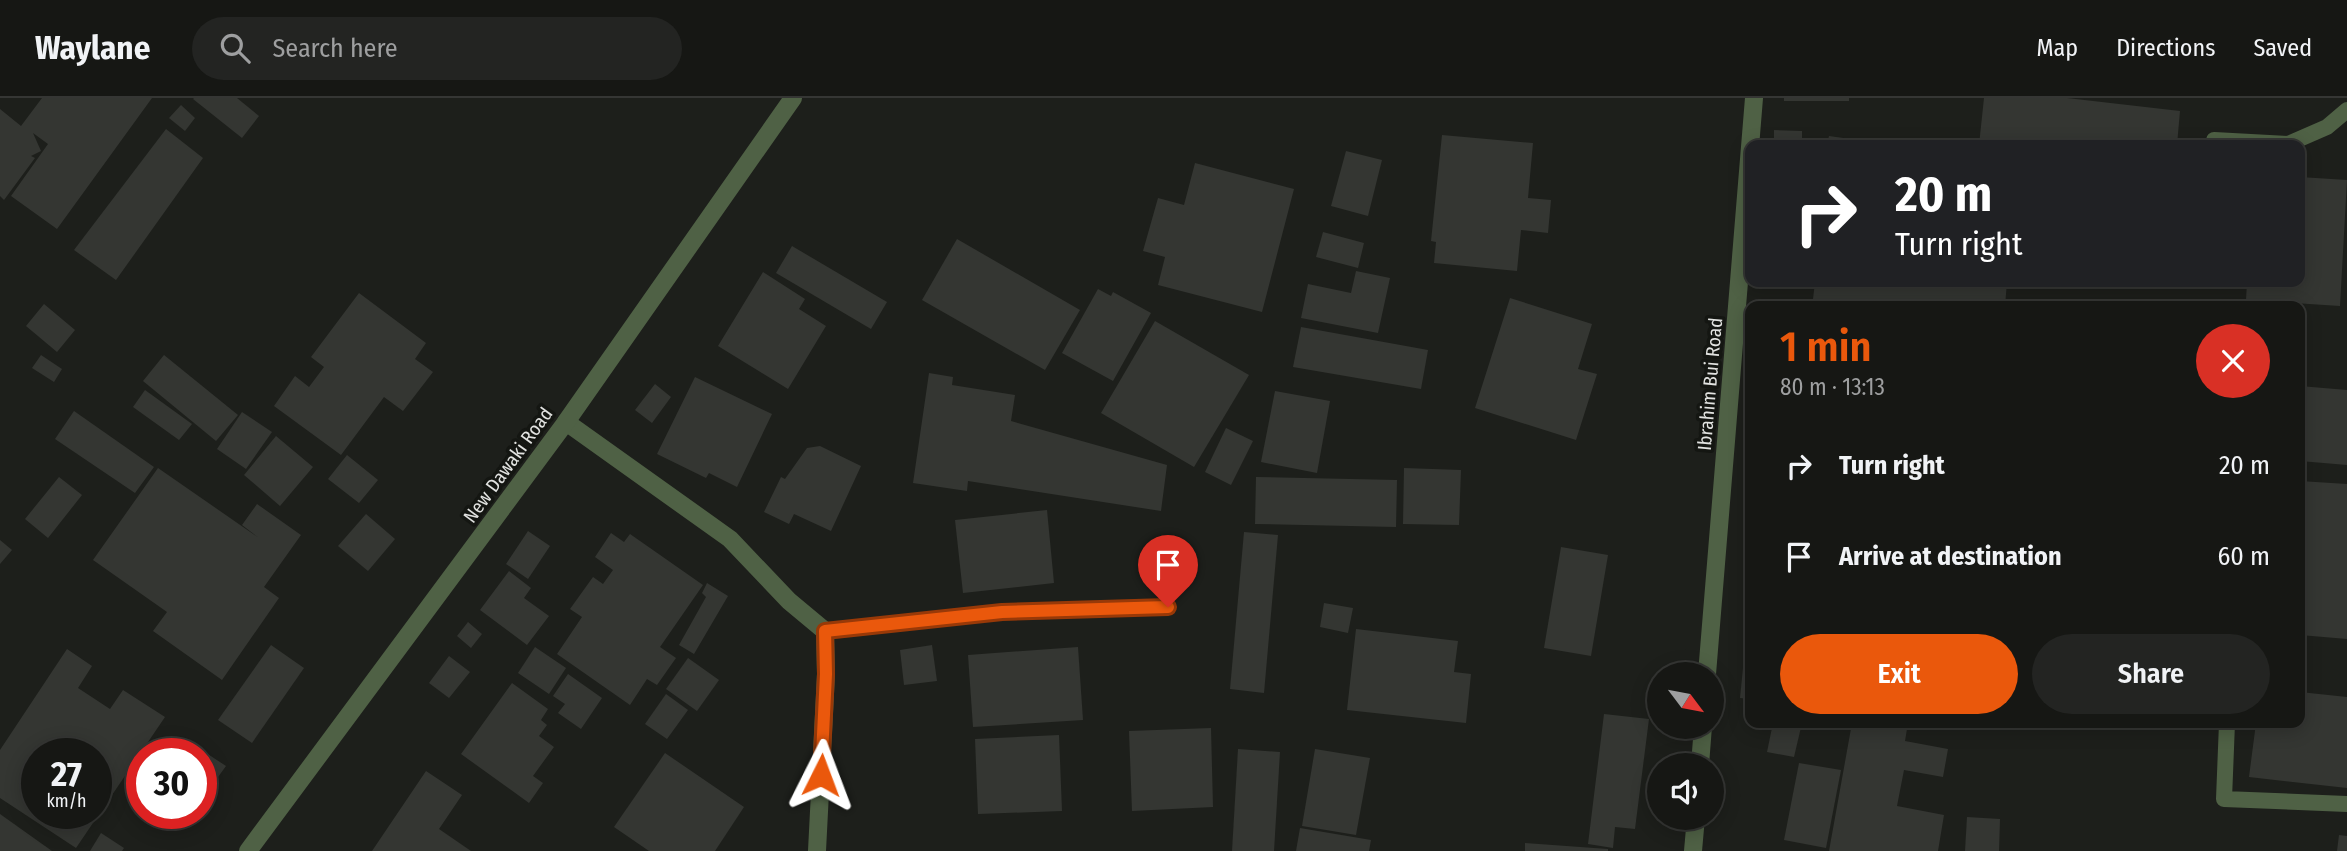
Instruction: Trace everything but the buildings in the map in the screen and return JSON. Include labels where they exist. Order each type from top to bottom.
[{"type":"street","name":"New Dawaki Road","points":[[248,851],[566,422],[793,98]]},
{"type":"street","name":"Ibrahim Bui Road","points":[[1751,140],[1754,98]]},
{"type":"street","name":"Ibrahim Bui Road","points":[[1708,662],[1745,208]]},
{"type":"street","points":[[566,422],[730,540],[789,601],[825,631],[826,674],[817,851]]},
{"type":"street","points":[[1693,851],[1695,830]]},
{"type":"lane","points":[[2299,140],[2327,127],[2347,110]]},
{"type":"lane","points":[[825,631],[1002,612],[1168,607]]},
{"type":"lane","points":[[2227,728],[2224,799],[2347,804]]},
{"type":"route","points":[[821,775],[826,674],[825,631],[1002,612],[1168,607]]}]
